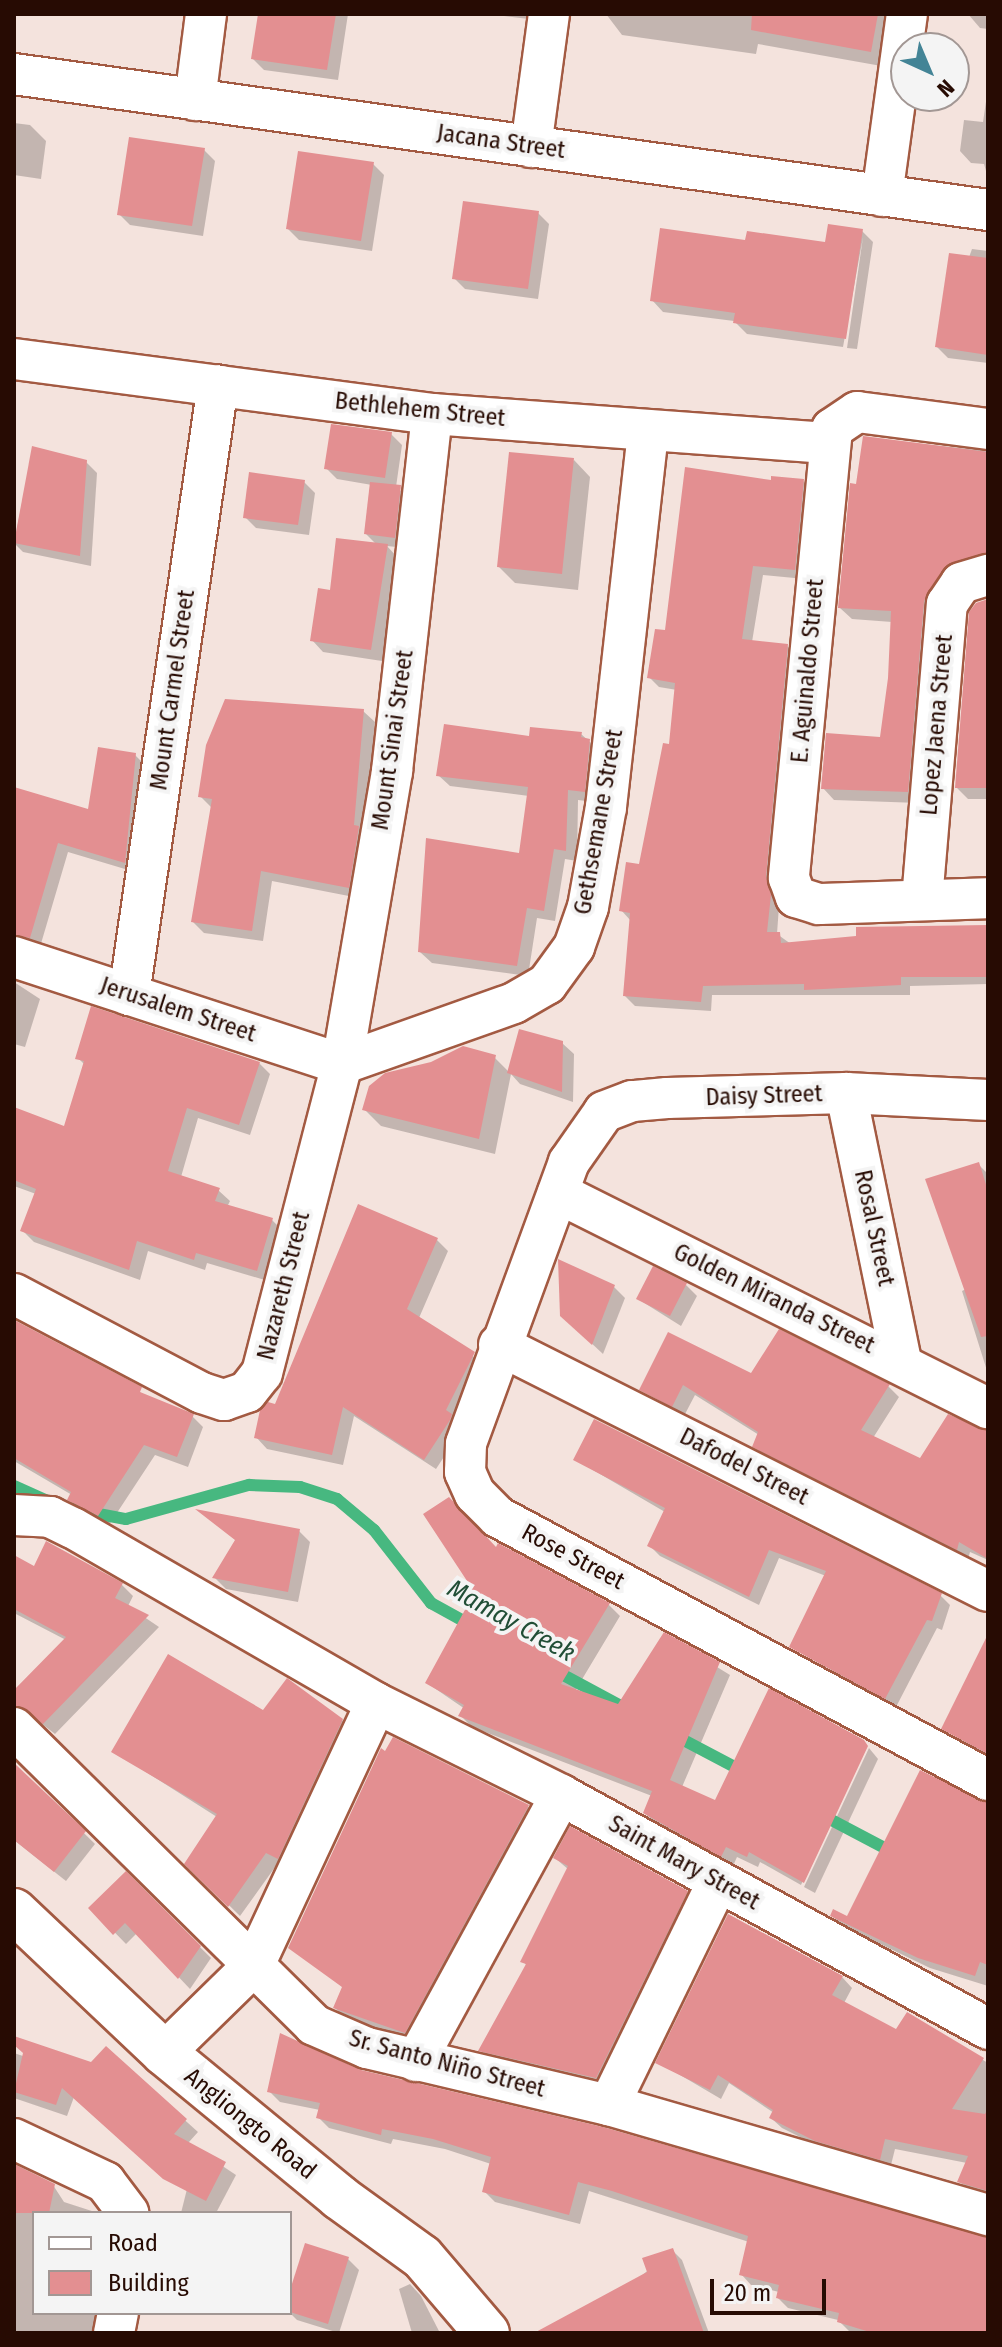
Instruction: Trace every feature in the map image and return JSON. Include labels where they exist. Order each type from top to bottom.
[{"type":"main road","name":"Angliongto Road","points":[[14,1911],[164,2053],[339,2197],[422,2257],[487,2333]]},
{"type":"street","points":[[195,100],[206,14]]},
{"type":"street","points":[[531,147],[549,14]]},
{"type":"street","points":[[882,196],[907,14]]},
{"type":"street","name":"Jacana Street","points":[[14,74],[988,210]]},
{"type":"street","name":"Bethlehem Street","points":[[14,359],[432,414],[827,443]]},
{"type":"street","name":"Mount Carmel Street","points":[[129,995],[218,385]]},
{"type":"street","points":[[827,443],[841,419],[857,412],[988,429]]},
{"type":"street","name":"Mount Sinai Street","points":[[342,1064],[392,771],[432,414]]},
{"type":"street","name":"Gethsemane Street","points":[[342,1064],[514,1003],[547,984],[574,947],[588,907],[606,807],[648,430]]},
{"type":"street","name":"E. Aguinaldo Street","points":[[827,443],[789,878],[796,897],[819,904],[922,900]]},
{"type":"street","name":"Lopez Jaena Street","points":[[922,900],[947,604],[961,583],[988,575]]},
{"type":"street","points":[[922,900],[988,898]]},
{"type":"street","name":"Jerusalem Street","points":[[14,957],[342,1064]]},
{"type":"street","name":"Nazareth Street","points":[[14,1294],[202,1393],[224,1400],[247,1392],[262,1373],[342,1064]]},
{"type":"street","name":"Daisy Street","points":[[564,1177],[604,1112],[632,1101],[846,1093],[988,1100]]},
{"type":"street","name":"Rosal Street","points":[[846,1093],[901,1362]]},
{"type":"street","name":"Rose Street","points":[[564,1177],[499,1345],[466,1444],[465,1472],[475,1494],[498,1517],[988,1780]]},
{"type":"street","name":"Golden Miranda Street","points":[[564,1177],[988,1408]]},
{"type":"street","name":"Dafodel Street","points":[[499,1345],[988,1591]]},
{"type":"street","name":"Saint Mary Street","points":[[14,1515],[50,1517],[73,1528],[376,1703],[561,1795],[988,2029]]},
{"type":"street","points":[[164,2053],[254,1965],[376,1703]]},
{"type":"street","name":"Sr. Santo Niño Street","points":[[14,1728],[314,2025],[416,2061],[609,2105],[988,2215]]},
{"type":"street","points":[[416,2061],[561,1795]]},
{"type":"street","points":[[609,2105],[718,1882]]},
{"type":"street","points":[[14,2139],[93,2174],[126,2211]]},
{"type":"building","points":[[258,14],[336,14],[327,70],[251,59]]},
{"type":"building","points":[[752,14],[878,14],[871,52],[751,30]]},
{"type":"building","points":[[129,137],[205,148],[192,226],[117,215]]},
{"type":"building","points":[[298,151],[374,162],[361,241],[286,229]]},
{"type":"building","points":[[463,201],[539,211],[528,289],[452,279]]},
{"type":"building","points":[[828,224],[863,229],[846,339],[733,323],[735,313],[650,301],[660,228],[745,240],[747,231],[825,242]]},
{"type":"building","points":[[949,253],[988,258],[988,355],[935,347]]},
{"type":"building","points":[[331,424],[392,432],[385,478],[324,469]]},
{"type":"building","points":[[863,436],[988,452],[988,553],[943,570],[924,601],[908,792],[821,789],[826,733],[880,737],[888,678],[891,611],[838,608],[850,483],[856,484]]},
{"type":"building","points":[[32,446],[87,460],[80,556],[14,543]]},
{"type":"building","points":[[509,452],[574,458],[562,574],[497,567]]},
{"type":"building","points":[[685,467],[771,480],[771,476],[804,479],[795,570],[753,566],[742,639],[788,644],[766,876],[771,895],[767,932],[780,932],[781,943],[856,936],[856,927],[988,925],[988,977],[901,977],[901,985],[804,990],[804,984],[703,986],[701,1002],[623,996],[630,913],[619,911],[626,862],[639,864],[663,743],[669,744],[675,683],[647,678],[655,629],[665,630]]},
{"type":"building","points":[[249,472],[305,480],[298,525],[243,518]]},
{"type":"building","points":[[370,482],[401,485],[395,538],[364,534]]},
{"type":"building","points":[[336,538],[388,544],[371,650],[310,641],[318,588],[330,590]]},
{"type":"building","points":[[988,599],[988,788],[955,788],[969,612],[976,603]]},
{"type":"building","points":[[225,699],[364,709],[354,825],[359,826],[349,888],[261,871],[252,931],[191,922],[212,799],[198,797],[206,745]]},
{"type":"building","points":[[444,724],[529,736],[530,727],[582,732],[581,737],[590,739],[585,792],[568,790],[566,851],[554,849],[544,911],[527,908],[517,966],[418,952],[426,838],[519,853],[528,787],[436,776]]},
{"type":"building","points":[[98,747],[136,753],[125,863],[58,843],[30,938],[14,935],[14,787],[88,809]]},
{"type":"building","points":[[91,1006],[260,1062],[239,1125],[187,1108],[168,1171],[220,1188],[215,1201],[273,1218],[257,1271],[196,1253],[194,1260],[137,1241],[129,1270],[20,1231],[36,1189],[14,1180],[14,1107],[64,1126],[84,1061],[75,1059]]},
{"type":"building","points":[[519,1029],[563,1041],[562,1092],[507,1073]]},
{"type":"building","points":[[463,1046],[496,1055],[479,1139],[362,1110],[369,1086],[385,1073],[431,1062]]},
{"type":"building","points":[[979,1162],[988,1191],[988,1336],[981,1337],[925,1179]]},
{"type":"building","points":[[358,1204],[438,1238],[407,1309],[475,1352],[446,1410],[452,1414],[450,1420],[424,1460],[343,1407],[332,1455],[254,1438],[260,1410],[268,1402],[275,1404]]},
{"type":"building","points":[[558,1259],[615,1285],[592,1345],[560,1316]]},
{"type":"building","points":[[653,1266],[687,1283],[670,1316],[636,1299]]},
{"type":"building","points":[[14,1320],[142,1387],[140,1392],[194,1414],[177,1457],[144,1445],[98,1516],[67,1500],[71,1492],[14,1458]]},
{"type":"building","points":[[779,1329],[890,1384],[861,1430],[920,1458],[948,1414],[988,1431],[988,1559],[959,1542],[957,1550],[752,1447],[758,1432],[683,1385],[672,1407],[639,1390],[668,1332],[751,1373]]},
{"type":"building","points":[[594,1419],[942,1593],[932,1621],[927,1620],[885,1699],[789,1647],[826,1571],[769,1550],[749,1597],[647,1546],[665,1508],[573,1460]]},
{"type":"building","points":[[449,1497],[496,1547],[498,1543],[610,1603],[561,1684],[618,1704],[664,1632],[720,1662],[670,1780],[715,1800],[769,1688],[864,1740],[868,1746],[804,1883],[749,1852],[747,1857],[726,1847],[721,1857],[643,1813],[652,1791],[458,1716],[464,1705],[425,1683],[472,1597],[467,1594],[471,1587],[423,1514]]},
{"type":"building","points":[[195,1509],[300,1529],[288,1592],[212,1578],[235,1540]]},
{"type":"building","points":[[46,1541],[123,1583],[115,1598],[149,1615],[43,1724],[14,1706],[14,1690],[66,1637],[14,1609],[14,1555],[34,1566]]},
{"type":"building","points":[[988,1634],[988,1754],[941,1729]]},
{"type":"building","points":[[168,1654],[263,1710],[287,1678],[343,1719],[278,1859],[266,1853],[228,1907],[184,1864],[217,1814],[111,1752]]},
{"type":"building","points":[[393,1737],[529,1805],[405,2033],[333,2008],[342,1987],[288,1948],[381,1748],[385,1751]]},
{"type":"building","points":[[14,1763],[86,1831],[54,1872],[14,1840]]},
{"type":"building","points":[[920,1770],[988,1803],[988,1965],[980,1962],[975,1976],[918,1958],[830,1916],[833,1909],[847,1916]]},
{"type":"building","points":[[570,1826],[688,1891],[596,2078],[478,2051],[526,1964],[520,1962],[568,1866],[553,1858]]},
{"type":"building","points":[[126,1871],[201,1946],[178,1979],[125,1923],[113,1935],[88,1908]]},
{"type":"building","points":[[728,1914],[843,1976],[832,1995],[896,2029],[907,2012],[984,2058],[952,2109],[985,2114],[988,2108],[988,2191],[957,2182],[968,2156],[885,2139],[880,2160],[815,2141],[769,2118],[773,2110],[718,2075],[710,2090],[655,2063]]},
{"type":"building","points":[[280,2033],[361,2070],[603,2127],[988,2237],[988,2333],[873,2333],[837,2322],[839,2313],[776,2298],[779,2285],[739,2275],[748,2236],[612,2191],[578,2182],[569,2215],[482,2192],[491,2157],[433,2139],[382,2129],[381,2135],[316,2118],[320,2103],[267,2092]]},
{"type":"building","points":[[14,2036],[91,2062],[106,2046],[187,2119],[174,2134],[226,2162],[206,2201],[163,2179],[62,2088],[56,2105],[14,2092],[23,2053],[14,2045]]},
{"type":"building","points":[[14,2164],[55,2184],[49,2211],[14,2213]]},
{"type":"building","points":[[305,2243],[349,2257],[328,2324],[292,2313],[292,2284]]},
{"type":"building","points":[[673,2248],[704,2333],[534,2333],[647,2272],[642,2258]]},
{"type":"waterway","name":"Mamay Creek","points":[[67,1508],[126,1519],[249,1485],[300,1487],[337,1499],[374,1530],[431,1603],[471,1625]]},
{"type":"waterway","name":"Mamay Creek","points":[[14,1486],[50,1502]]},
{"type":"waterway","name":"Mamay Creek","points":[[554,1670],[630,1711]]},
{"type":"waterway","name":"Mamay Creek","points":[[674,1735],[746,1773]]},
{"type":"waterway","name":"Mamay Creek","points":[[822,1815],[894,1853]]}]
